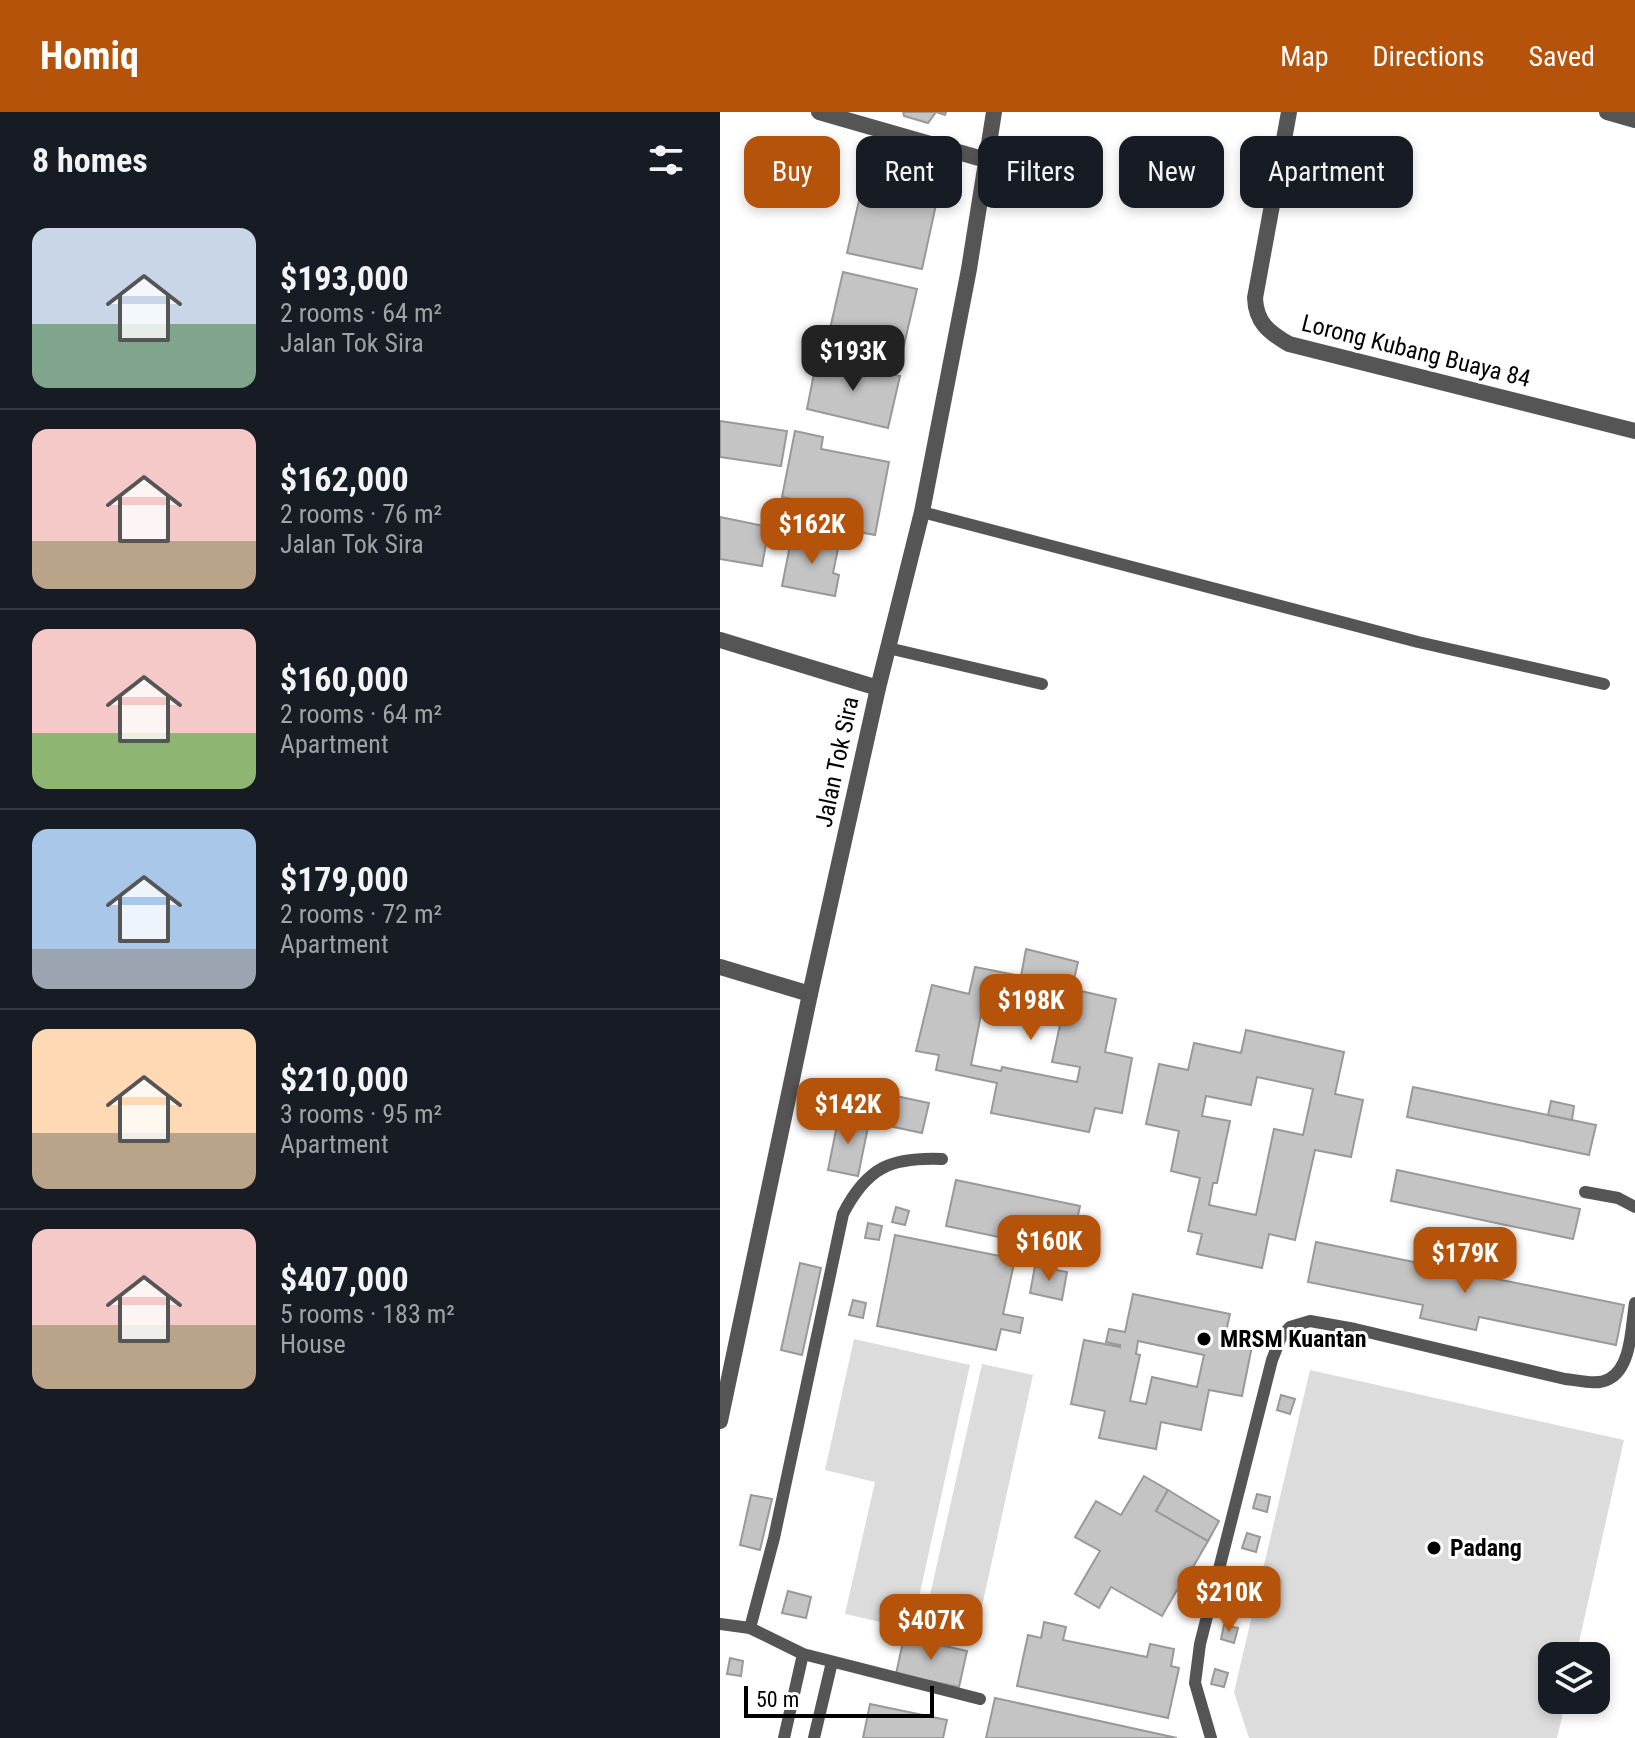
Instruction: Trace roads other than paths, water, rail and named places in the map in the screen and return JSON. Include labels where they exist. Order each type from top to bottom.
[{"type":"street","points":[[819,112],[978,158]]},
{"type":"street","name":"Jalan Tok Sira","points":[[990,136],[994,112]]},
{"type":"street","name":"Lorong Kubang Buaya 84","points":[[1289,112],[1255,298],[1255,311],[1261,324],[1289,344],[1635,431]]},
{"type":"street","points":[[1607,112],[1635,120]]},
{"type":"street","name":"Jalan Tok Sira","points":[[720,1421],[878,688],[922,512],[978,208]]},
{"type":"street","points":[[720,640],[878,688]]},
{"type":"street","points":[[720,967],[810,994]]},
{"type":"lane","points":[[922,512],[1418,642],[1604,684]]},
{"type":"lane","points":[[888,648],[1042,684]]},
{"type":"lane","points":[[750,1628],[774,1538],[843,1214],[865,1179],[888,1165],[913,1158],[942,1159]]},
{"type":"lane","points":[[1585,1192],[1618,1198],[1635,1207]]},
{"type":"lane","points":[[1211,1738],[1195,1683],[1200,1644],[1272,1360],[1281,1337],[1290,1327],[1310,1321],[1355,1329],[1565,1379],[1591,1382],[1608,1380],[1621,1367],[1635,1303]]},
{"type":"lane","points":[[720,1624],[750,1628],[803,1654],[980,1699]]},
{"type":"lane","points":[[784,1738],[803,1654]]},
{"type":"lane","points":[[814,1738],[832,1662]]},
{"type":"place","name":"MRSM Kuantan","points":[[1204,1339]]},
{"type":"place","name":"Padang","points":[[1434,1548]]}]
